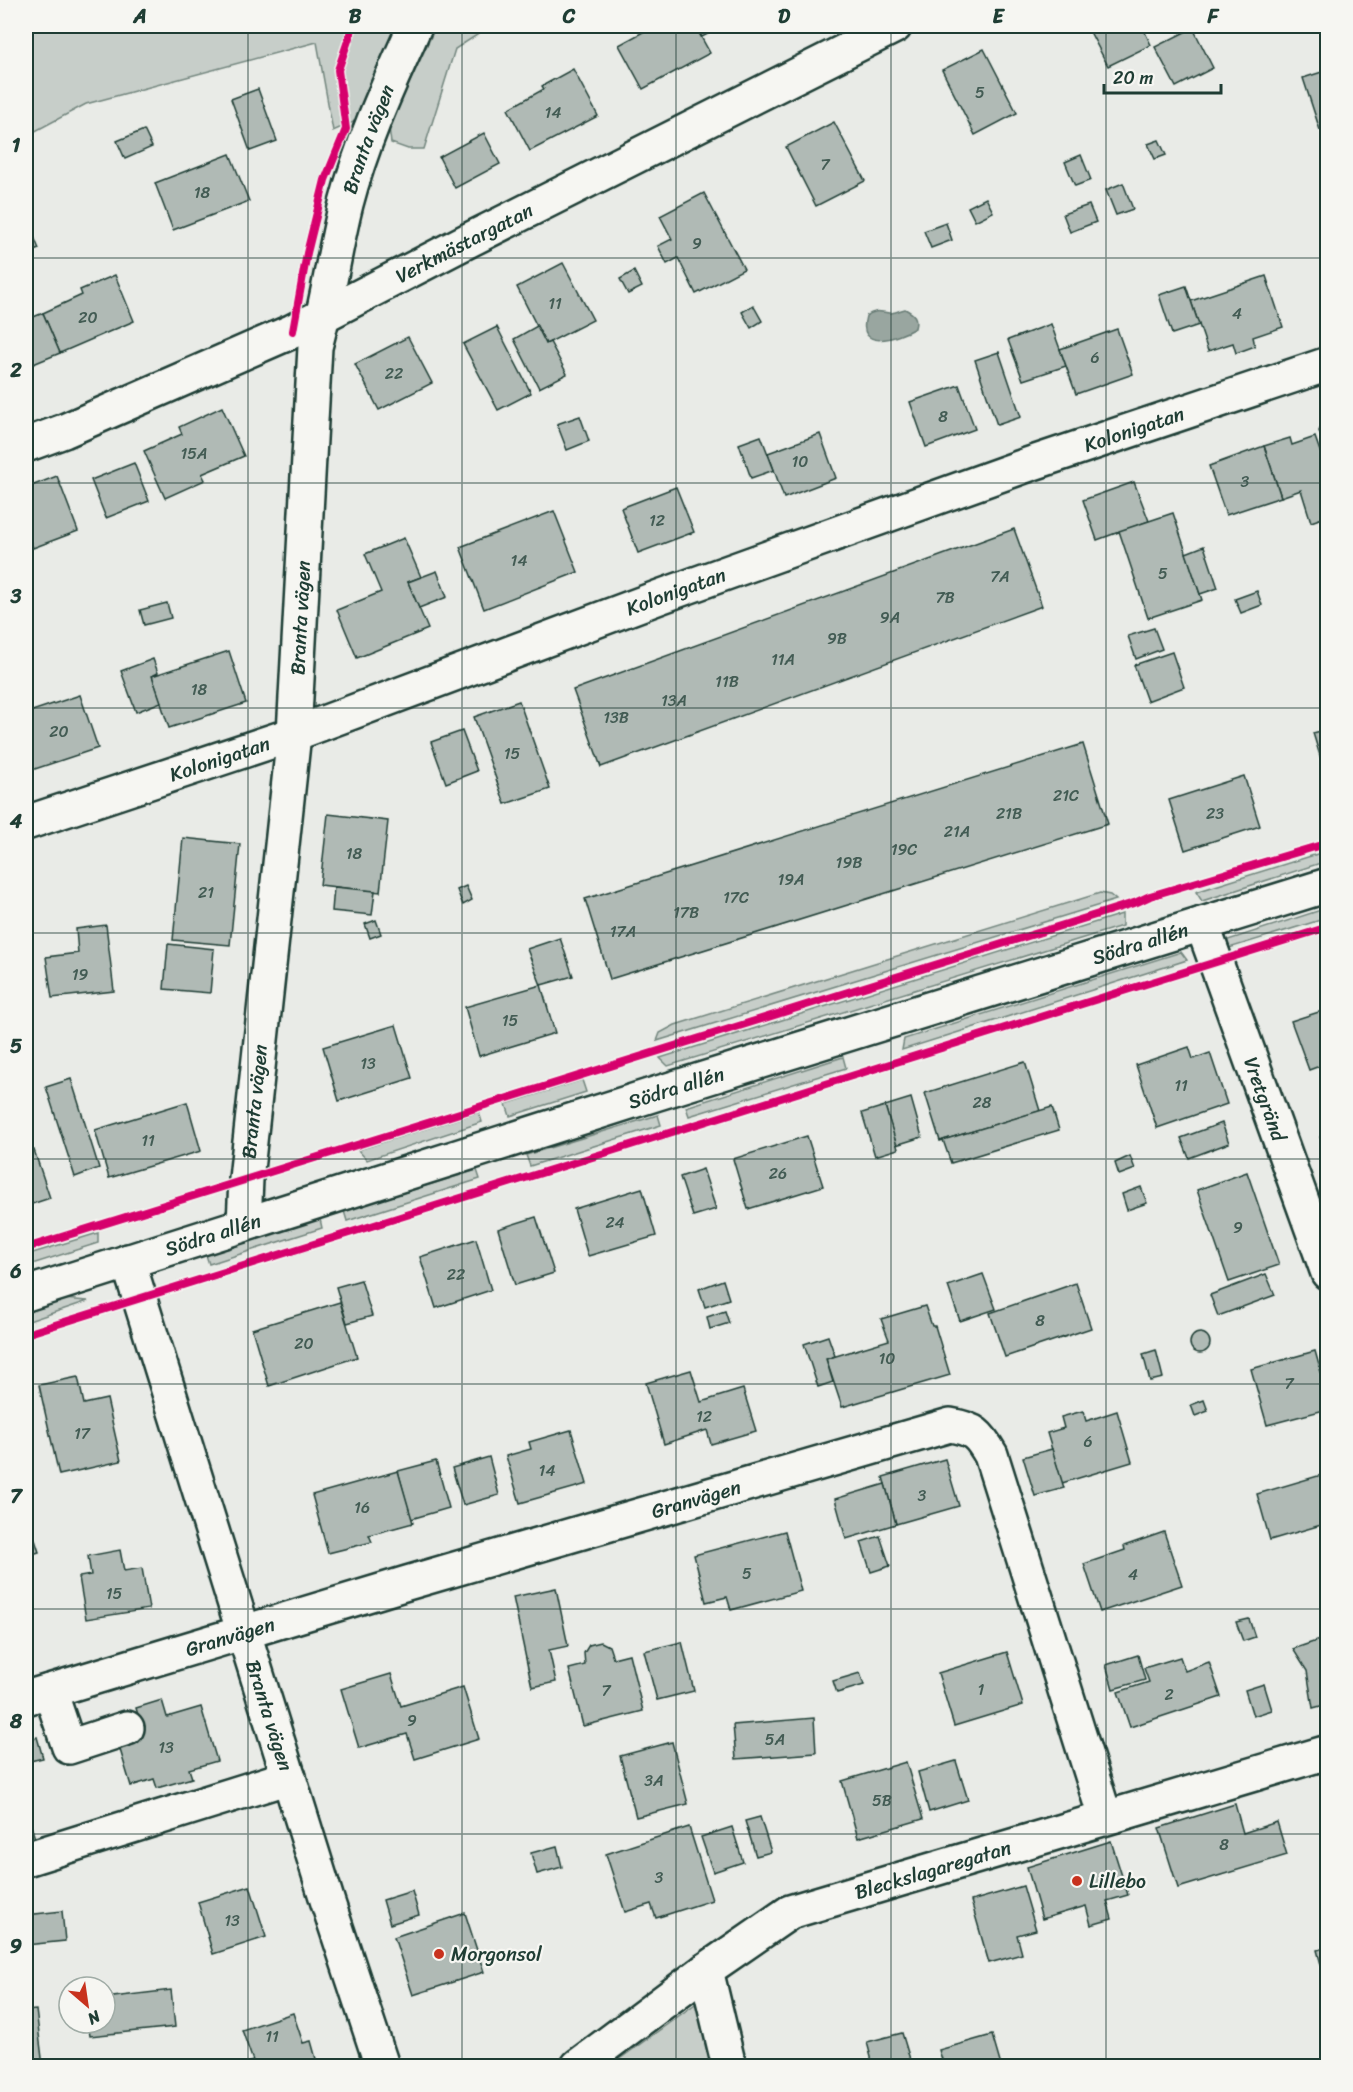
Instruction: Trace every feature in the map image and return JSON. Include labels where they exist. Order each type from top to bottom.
[{"type":"street","name":"Branta vägen","points":[[244,1224],[246,1179],[294,734],[315,347],[324,315],[346,204],[375,114],[415,26]]},
{"type":"street","name":"Verkmästargatan","points":[[26,445],[64,431],[294,331],[895,26]]},
{"type":"street","name":"Kolonigatan","points":[[26,823],[294,734],[673,592],[1027,465],[1328,364]]},
{"type":"street","name":"Södra allén","points":[[26,1294],[655,1094],[1328,885]]},
{"type":"street","name":"Vretgränd","points":[[1202,924],[1328,1273]]},
{"type":"street","name":"Branta vägen","points":[[128,1261],[382,2067]]},
{"type":"street","name":"Granvägen","points":[[38,1694],[244,1631],[950,1425],[968,1428],[982,1439],[991,1455],[1105,1817]]},
{"type":"street","points":[[38,1694],[69,1748],[127,1728]]},
{"type":"street","name":"Bleckslagaregatan","points":[[578,2067],[706,1970],[790,1912],[1328,1752]]},
{"type":"street","points":[[26,1859],[289,1777]]},
{"type":"street","points":[[706,1970],[729,2067]]},
{"type":"shaded area","points":[[26,26],[399,26],[358,120],[333,131],[317,42],[86,104],[26,136]]},
{"type":"shaded area","points":[[436,26],[491,26],[455,49],[424,149],[408,149],[391,143],[389,127]]},
{"type":"shaded area","points":[[905,309],[915,316],[915,328],[899,336],[880,340],[867,335],[866,316],[875,312],[892,313]]},
{"type":"shaded area","points":[[1327,851],[1327,861],[1202,901],[1196,892]]},
{"type":"shaded area","points":[[1100,893],[1110,895],[1116,900],[657,1041],[660,1033],[675,1025]]},
{"type":"shaded area","points":[[1327,908],[1327,918],[1226,949],[1228,940]]},
{"type":"shaded area","points":[[1122,914],[1122,926],[668,1066],[660,1058]]},
{"type":"shaded area","points":[[1181,952],[1187,960],[902,1050],[904,1039]]},
{"type":"shaded area","points":[[843,1057],[846,1068],[689,1116],[686,1107]]},
{"type":"shaded area","points":[[582,1080],[586,1092],[510,1116],[506,1104]]},
{"type":"shaded area","points":[[479,1112],[482,1122],[367,1160],[358,1150]]},
{"type":"shaded area","points":[[658,1115],[661,1125],[530,1166],[526,1155]]},
{"type":"shaded area","points":[[477,1170],[480,1179],[347,1221],[344,1211]]},
{"type":"shaded area","points":[[320,1219],[322,1228],[209,1264],[206,1255]]},
{"type":"shaded area","points":[[98,1233],[98,1243],[26,1266],[26,1255]]},
{"type":"shaded area","points":[[63,1299],[88,1301],[26,1322],[26,1311]]},
{"type":"shaded area","points":[[698,2002],[714,2066],[610,2066]]},
{"type":"building","points":[[654,26],[695,26],[710,53],[643,89],[619,45]]},
{"type":"building","points":[[695,26],[723,26],[702,37]]},
{"type":"building","points":[[1087,26],[1142,26],[1151,45],[1108,66]]},
{"type":"building","points":[[1193,28],[1213,68],[1176,87],[1155,47]]},
{"type":"building","points":[[984,49],[1017,113],[975,135],[942,70]]},
{"type":"building","points":[[573,69],[598,116],[530,151],[508,109],[544,89],[542,86]]},
{"type":"building","points":[[1328,70],[1328,128],[1320,130],[1303,78]]},
{"type":"building","points":[[258,89],[277,141],[250,151],[231,99]]},
{"type":"building","points":[[834,122],[865,181],[816,206],[786,147]]},
{"type":"building","points":[[144,130],[152,147],[125,159],[117,141]]},
{"type":"building","points":[[484,133],[500,164],[455,188],[439,157]]},
{"type":"building","points":[[1159,140],[1166,155],[1155,159],[1148,144]]},
{"type":"building","points":[[230,154],[249,201],[173,230],[155,183]]},
{"type":"building","points":[[1081,155],[1091,180],[1075,186],[1065,162]]},
{"type":"building","points":[[1123,183],[1133,209],[1116,215],[1106,190]]},
{"type":"building","points":[[704,193],[744,269],[696,294],[678,258],[667,264],[658,246],[672,239],[660,216]]},
{"type":"building","points":[[986,198],[993,212],[975,221],[968,207]]},
{"type":"building","points":[[1089,205],[1096,222],[1070,232],[1063,214]]},
{"type":"building","points":[[946,223],[952,240],[931,248],[924,231]]},
{"type":"building","points":[[32,232],[39,249],[26,254],[26,234]]},
{"type":"building","points":[[563,263],[593,320],[546,344],[517,287]]},
{"type":"building","points":[[634,271],[642,287],[628,294],[620,279]]},
{"type":"building","points":[[115,275],[134,321],[60,353],[43,313],[82,295],[80,290]]},
{"type":"building","points":[[1266,276],[1283,327],[1253,337],[1255,346],[1236,353],[1233,343],[1208,351],[1191,301]]},
{"type":"building","points":[[1186,286],[1199,325],[1172,334],[1159,295]]},
{"type":"building","points":[[753,305],[762,321],[751,328],[742,312]]},
{"type":"building","points":[[43,313],[60,353],[31,365],[26,352],[26,320]]},
{"type":"building","points":[[1051,324],[1066,366],[1023,380],[1008,340]]},
{"type":"building","points":[[537,326],[546,344],[550,342],[567,374],[539,388],[514,339]]},
{"type":"building","points":[[497,327],[531,393],[498,410],[463,344]]},
{"type":"building","points":[[1117,329],[1133,374],[1076,394],[1060,349]]},
{"type":"building","points":[[408,337],[432,383],[379,410],[355,364]]},
{"type":"building","points":[[999,352],[1021,417],[997,425],[975,360]]},
{"type":"building","points":[[959,385],[975,429],[926,447],[910,402]]},
{"type":"building","points":[[222,407],[244,456],[202,474],[205,480],[165,498],[144,451],[182,434],[179,427]]},
{"type":"building","points":[[1328,413],[1328,455],[1319,431]]},
{"type":"building","points":[[580,416],[589,441],[567,450],[557,424]]},
{"type":"building","points":[[820,434],[836,478],[784,498],[768,453]]},
{"type":"building","points":[[761,436],[774,470],[751,478],[739,444]]},
{"type":"building","points":[[1315,437],[1328,474],[1328,516],[1311,522],[1301,490],[1281,497],[1264,446],[1290,438],[1292,445]]},
{"type":"building","points":[[1264,446],[1281,497],[1226,515],[1209,466]]},
{"type":"building","points":[[134,463],[149,501],[106,518],[91,480]]},
{"type":"building","points":[[57,476],[78,531],[33,548],[31,543],[26,545],[26,488]]},
{"type":"building","points":[[1134,482],[1149,521],[1097,540],[1083,500]]},
{"type":"building","points":[[676,487],[694,532],[638,553],[621,508]]},
{"type":"building","points":[[554,511],[578,572],[484,609],[460,547]]},
{"type":"building","points":[[1173,513],[1202,600],[1148,618],[1119,531]]},
{"type":"building","points":[[1014,529],[1042,606],[601,767],[573,690]]},
{"type":"building","points":[[404,538],[421,577],[408,582],[428,629],[357,658],[337,610],[381,592],[365,554]]},
{"type":"building","points":[[1204,546],[1218,588],[1200,594],[1186,553]]},
{"type":"building","points":[[437,571],[447,597],[419,608],[408,582]]},
{"type":"building","points":[[1257,591],[1262,605],[1241,613],[1235,599]]},
{"type":"building","points":[[167,603],[171,618],[144,625],[140,610]]},
{"type":"building","points":[[1154,628],[1162,649],[1136,659],[1128,636]]},
{"type":"building","points":[[229,651],[246,703],[169,728],[152,676]]},
{"type":"building","points":[[1172,652],[1184,687],[1147,701],[1134,665]]},
{"type":"building","points":[[153,659],[158,673],[152,676],[161,702],[136,712],[121,671]]},
{"type":"building","points":[[80,695],[98,748],[26,772],[26,713]]},
{"type":"building","points":[[519,701],[550,789],[505,804],[474,717]]},
{"type":"building","points":[[1328,729],[1328,771],[1325,772],[1313,733]]},
{"type":"building","points":[[462,731],[477,771],[446,783],[431,742]]},
{"type":"building","points":[[1083,744],[1108,824],[610,979],[585,899]]},
{"type":"building","points":[[1244,776],[1260,826],[1185,850],[1169,800]]},
{"type":"building","points":[[328,814],[388,821],[380,892],[320,885]]},
{"type":"building","points":[[183,838],[240,844],[230,945],[173,940]]},
{"type":"building","points":[[466,886],[472,900],[463,905],[457,890]]},
{"type":"building","points":[[334,887],[375,891],[372,915],[332,911]]},
{"type":"building","points":[[376,920],[381,934],[370,938],[365,924]]},
{"type":"building","points":[[106,925],[114,991],[52,998],[46,957],[78,953],[76,929]]},
{"type":"building","points":[[560,938],[573,976],[541,985],[527,949]]},
{"type":"building","points":[[168,944],[214,949],[210,993],[164,989]]},
{"type":"building","points":[[541,985],[555,1033],[479,1056],[465,1007]]},
{"type":"building","points":[[1328,1009],[1328,1063],[1309,1070],[1291,1021]]},
{"type":"building","points":[[396,1025],[412,1078],[339,1101],[323,1047]]},
{"type":"building","points":[[1189,1047],[1193,1059],[1210,1053],[1227,1104],[1157,1128],[1136,1065]]},
{"type":"building","points":[[1025,1062],[1040,1111],[940,1141],[925,1093]]},
{"type":"building","points":[[71,1079],[99,1168],[75,1177],[46,1087]]},
{"type":"building","points":[[911,1098],[922,1137],[896,1145],[885,1106]]},
{"type":"building","points":[[187,1102],[201,1151],[109,1178],[95,1130]]},
{"type":"building","points":[[885,1106],[898,1149],[875,1156],[862,1113]]},
{"type":"building","points":[[1052,1107],[1059,1130],[951,1163],[943,1140]]},
{"type":"building","points":[[1222,1123],[1229,1143],[1189,1158],[1181,1138]]},
{"type":"building","points":[[1328,1134],[1328,1160],[1320,1137]]},
{"type":"building","points":[[807,1136],[823,1186],[748,1209],[733,1159]]},
{"type":"building","points":[[34,1150],[50,1198],[26,1206],[26,1153]]},
{"type":"building","points":[[1130,1156],[1135,1169],[1119,1175],[1115,1163]]},
{"type":"building","points":[[703,1169],[716,1209],[693,1216],[680,1177]]},
{"type":"building","points":[[1247,1172],[1279,1265],[1229,1282],[1197,1190]]},
{"type":"building","points":[[1141,1187],[1147,1203],[1127,1210],[1122,1194]]},
{"type":"building","points":[[642,1188],[656,1236],[588,1256],[574,1209]]},
{"type":"building","points":[[536,1217],[554,1273],[515,1285],[498,1229]]},
{"type":"building","points":[[476,1239],[491,1290],[436,1308],[420,1257]]},
{"type":"building","points":[[983,1274],[996,1309],[960,1321],[948,1286]]},
{"type":"building","points":[[1266,1274],[1275,1295],[1218,1316],[1210,1295]]},
{"type":"building","points":[[361,1280],[372,1316],[347,1323],[336,1287]]},
{"type":"building","points":[[723,1280],[729,1299],[705,1307],[699,1289]]},
{"type":"building","points":[[1076,1283],[1091,1328],[1005,1357],[990,1313]]},
{"type":"building","points":[[340,1302],[357,1357],[269,1386],[252,1329]]},
{"type":"building","points":[[925,1306],[932,1326],[935,1326],[950,1375],[842,1407],[826,1359],[889,1340],[881,1319]]},
{"type":"building","points":[[725,1311],[729,1323],[710,1329],[707,1317]]},
{"type":"building","points":[[1200,1333],[1207,1336],[1210,1343],[1207,1350],[1200,1353],[1193,1350],[1190,1343],[1193,1336]]},
{"type":"building","points":[[828,1336],[835,1356],[826,1359],[833,1382],[818,1387],[804,1344]]},
{"type":"building","points":[[1156,1350],[1163,1378],[1150,1381],[1143,1354]]},
{"type":"building","points":[[1315,1351],[1328,1397],[1328,1409],[1267,1425],[1251,1369]]},
{"type":"building","points":[[691,1370],[701,1402],[743,1389],[756,1431],[711,1444],[707,1430],[664,1444],[646,1383]]},
{"type":"building","points":[[78,1377],[84,1404],[107,1399],[121,1461],[59,1475],[39,1385]]},
{"type":"building","points":[[1204,1400],[1208,1411],[1195,1416],[1191,1405]]},
{"type":"building","points":[[1083,1411],[1086,1421],[1117,1411],[1132,1462],[1062,1483],[1047,1433],[1064,1428],[1061,1417]]},
{"type":"building","points":[[571,1430],[587,1484],[520,1503],[506,1456],[531,1449],[529,1442]]},
{"type":"building","points":[[1052,1449],[1064,1488],[1035,1496],[1023,1457]]},
{"type":"building","points":[[489,1457],[499,1495],[463,1505],[452,1468]]},
{"type":"building","points":[[945,1459],[959,1506],[896,1524],[883,1477]]},
{"type":"building","points":[[436,1461],[449,1508],[411,1519],[398,1471]]},
{"type":"building","points":[[398,1471],[413,1523],[369,1535],[372,1542],[328,1553],[312,1495]]},
{"type":"building","points":[[1328,1473],[1328,1523],[1270,1540],[1257,1494]]},
{"type":"building","points":[[885,1484],[896,1524],[846,1539],[835,1499]]},
{"type":"building","points":[[26,1515],[39,1552],[26,1556]]},
{"type":"building","points":[[785,1531],[801,1591],[731,1610],[727,1597],[706,1602],[694,1555]]},
{"type":"building","points":[[1164,1532],[1182,1585],[1100,1612],[1084,1564],[1125,1550],[1124,1546]]},
{"type":"building","points":[[880,1536],[890,1566],[871,1572],[861,1542]]},
{"type":"building","points":[[120,1550],[124,1571],[142,1568],[149,1609],[86,1619],[79,1577],[91,1575],[88,1556]]},
{"type":"building","points":[[556,1588],[568,1646],[549,1650],[556,1682],[532,1687],[513,1597]]},
{"type":"building","points":[[1249,1619],[1255,1637],[1243,1641],[1236,1622]]},
{"type":"building","points":[[1328,1637],[1328,1704],[1313,1708],[1307,1671],[1293,1649]]},
{"type":"building","points":[[601,1642],[609,1646],[613,1658],[629,1654],[643,1711],[583,1726],[569,1669],[585,1665],[584,1653],[589,1645]]},
{"type":"building","points":[[682,1642],[694,1691],[657,1700],[644,1651]]},
{"type":"building","points":[[1007,1652],[1023,1705],[954,1726],[938,1673]]},
{"type":"building","points":[[1138,1655],[1145,1680],[1113,1689],[1106,1665]]},
{"type":"building","points":[[1180,1657],[1185,1671],[1209,1662],[1221,1697],[1130,1727],[1118,1692],[1149,1682],[1144,1668]]},
{"type":"building","points":[[860,1673],[864,1685],[837,1693],[833,1681]]},
{"type":"building","points":[[391,1674],[401,1706],[463,1687],[479,1739],[415,1759],[407,1734],[359,1748],[341,1689]]},
{"type":"building","points":[[1264,1684],[1272,1710],[1253,1716],[1245,1690]]},
{"type":"building","points":[[162,1700],[167,1717],[201,1707],[217,1761],[189,1769],[192,1778],[157,1788],[154,1779],[131,1786],[115,1733],[141,1725],[136,1708]]},
{"type":"building","points":[[814,1718],[816,1753],[736,1759],[733,1725]]},
{"type":"building","points":[[37,1737],[43,1758],[26,1762],[26,1741]]},
{"type":"building","points":[[672,1742],[688,1804],[636,1817],[620,1756]]},
{"type":"building","points":[[956,1761],[968,1800],[929,1812],[918,1772]]},
{"type":"building","points":[[906,1762],[923,1819],[858,1838],[842,1781]]},
{"type":"building","points":[[1235,1804],[1243,1833],[1277,1822],[1287,1855],[1178,1888],[1159,1828]]},
{"type":"building","points":[[26,1809],[36,1842],[26,1845]]},
{"type":"building","points":[[760,1817],[771,1852],[756,1856],[745,1821]]},
{"type":"building","points":[[689,1827],[712,1900],[656,1918],[651,1904],[625,1912],[606,1854]]},
{"type":"building","points":[[732,1827],[743,1862],[713,1872],[701,1837]]},
{"type":"building","name":"Lillebo","points":[[1111,1841],[1128,1895],[1107,1901],[1112,1919],[1091,1925],[1086,1906],[1042,1919],[1027,1867]]},
{"type":"building","points":[[557,1846],[562,1867],[537,1874],[531,1853]]},
{"type":"building","points":[[250,1886],[266,1937],[213,1954],[198,1902]]},
{"type":"building","points":[[1023,1886],[1036,1930],[1017,1935],[1022,1954],[989,1963],[971,1901]]},
{"type":"building","points":[[412,1891],[419,1915],[390,1924],[383,1900]]},
{"type":"building","points":[[62,1911],[65,1941],[26,1945],[26,1915]]},
{"type":"building","name":"Morgonsol","points":[[465,1913],[484,1972],[413,1995],[394,1937]]},
{"type":"building","points":[[1328,1947],[1328,1974],[1324,1975],[1317,1950]]},
{"type":"building","points":[[171,1990],[175,2027],[117,2033],[117,1997]]},
{"type":"building","points":[[36,2010],[43,2066],[26,2066],[26,2011]]},
{"type":"building","points":[[293,2013],[303,2043],[311,2041],[318,2066],[236,2066],[253,2061],[242,2030]]},
{"type":"building","points":[[902,2033],[912,2066],[886,2066],[885,2063],[873,2065],[867,2042]]},
{"type":"building","points":[[992,2035],[1001,2066],[944,2066],[939,2050]]},
{"type":"cycle path","points":[[293,331],[307,253],[325,180],[346,129],[338,70],[353,26]]},
{"type":"cycle path","points":[[26,1248],[1137,902],[1150,896],[1328,843]]},
{"type":"cycle path","points":[[26,1334],[1328,927]]},
{"type":"place","name":"Lillebo","points":[[1077,1881]]},
{"type":"place","name":"Morgonsol","points":[[439,1954]]}]
